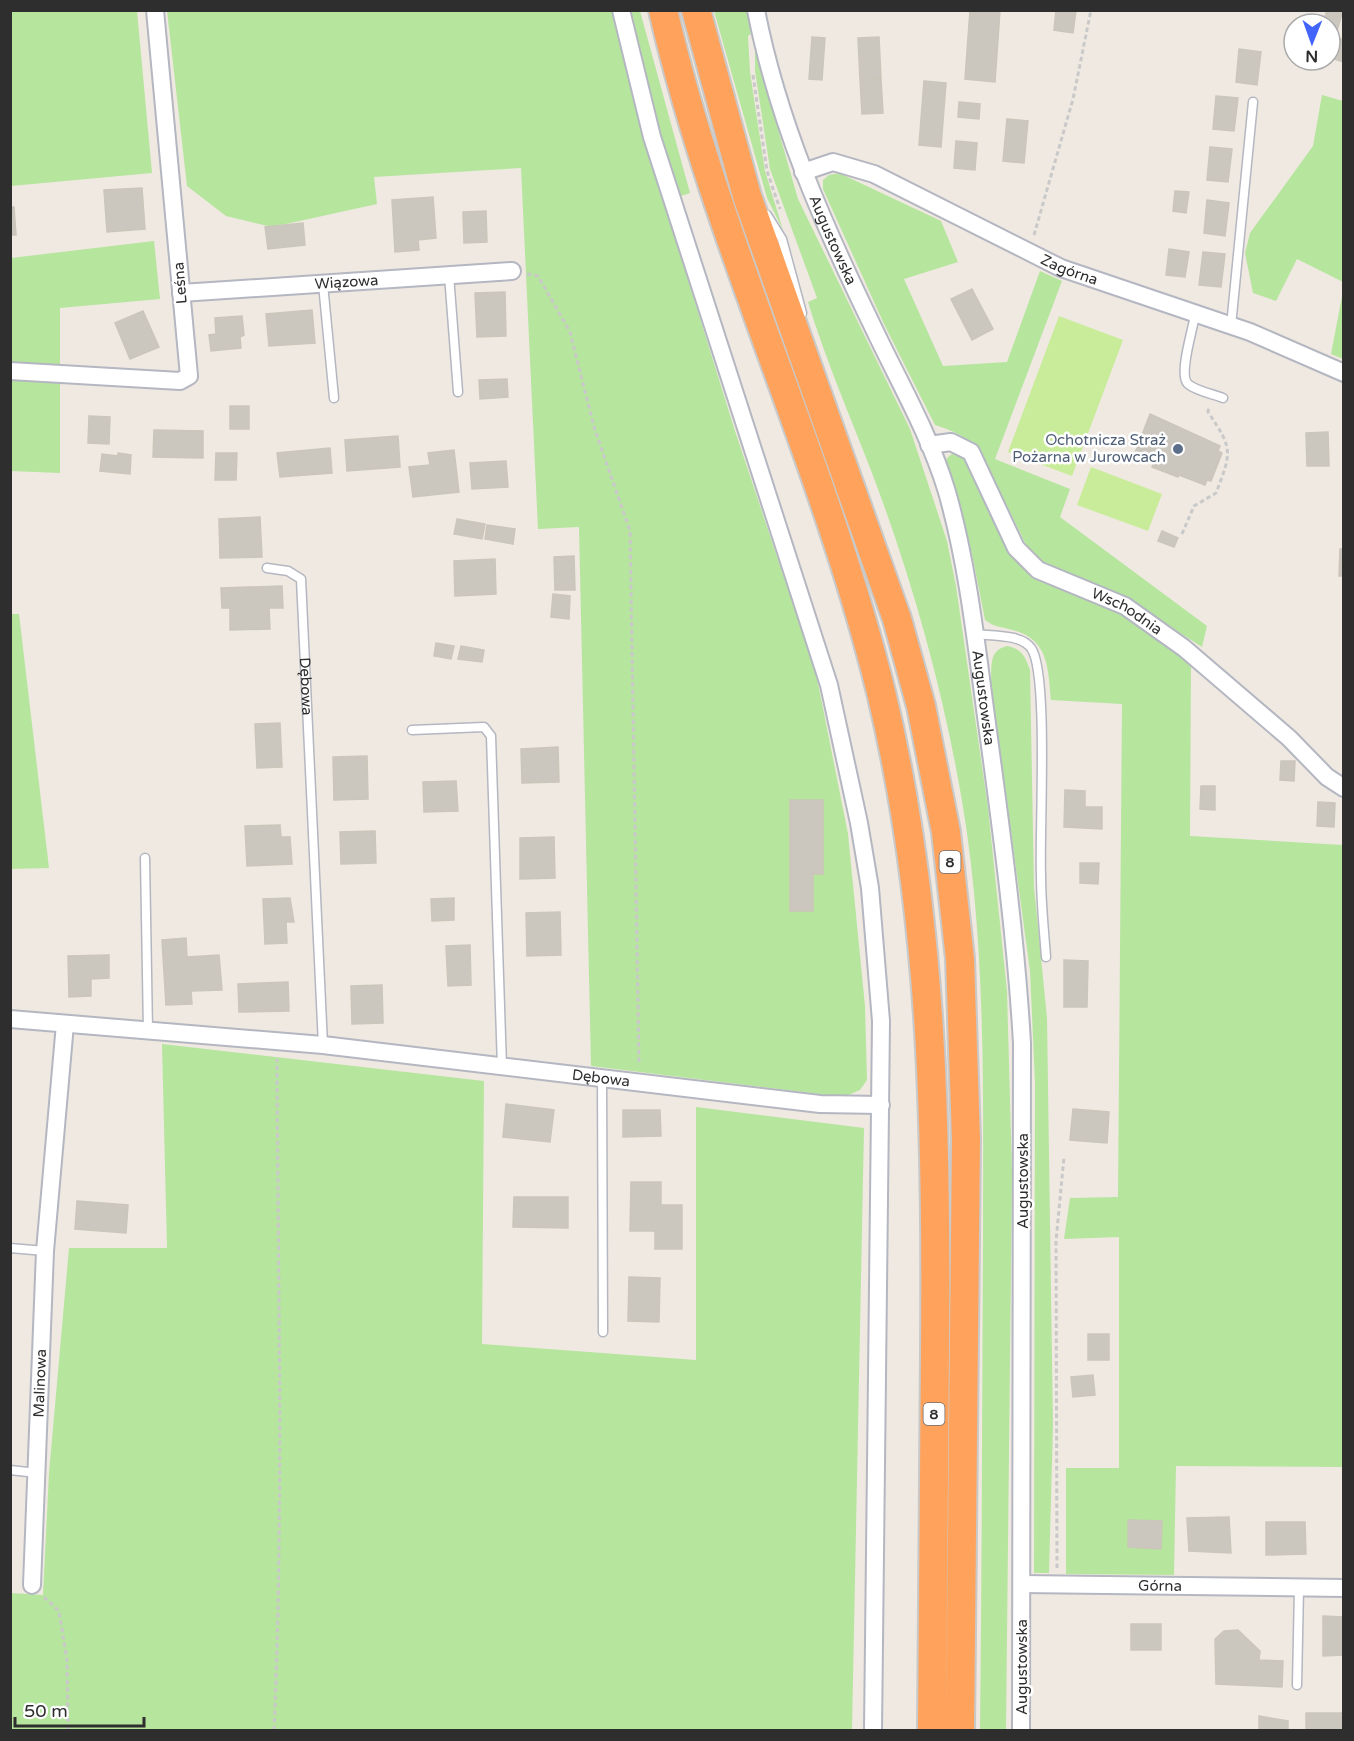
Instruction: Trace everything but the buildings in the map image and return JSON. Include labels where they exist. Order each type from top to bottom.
[{"type":"highway","points":[[658,10],[673,51]]},
{"type":"highway","name":"8","points":[[663,10],[720,213],[809,459],[854,594],[880,689],[913,855],[926,968],[934,1100],[932,1731]]},
{"type":"highway","name":"8","points":[[696,10],[702,39],[747,196],[805,364],[861,512],[897,619],[936,778],[954,896],[964,1035],[966,1139],[960,1731]]},
{"type":"street","name":"Leśna","points":[[10,371],[180,381],[189,376],[155,10]]},
{"type":"street","points":[[621,10],[652,137],[806,609],[831,695],[859,823],[870,888],[881,1021],[873,1731]]},
{"type":"street","name":"Augustowska","points":[[756,10],[770,71],[803,171],[827,231],[929,445],[946,491],[975,634],[1018,958],[1022,1043],[1021,1731]]},
{"type":"street","name":"Zagórna","points":[[803,171],[833,162],[874,174],[1028,253],[1096,282],[1231,326],[1344,373]]},
{"type":"street","name":"Wiązowa","points":[[181,293],[512,271]]},
{"type":"street","name":"Wschodnia","points":[[929,445],[951,442],[971,452],[1016,548],[1038,570],[1125,606],[1176,642],[1289,738],[1328,777],[1344,788]]},
{"type":"street","name":"Dębowa","points":[[10,1019],[323,1046],[820,1104],[880,1105]]},
{"type":"street","name":"Malinowa","points":[[32,1585],[45,1251],[64,1024]]},
{"type":"street","name":"Górna","points":[[1022,1584],[1344,1588]]},
{"type":"lane","points":[[1231,326],[1253,102]]},
{"type":"lane","points":[[747,196],[763,209],[782,239],[803,319]]},
{"type":"lane","points":[[449,275],[458,392]]},
{"type":"lane","points":[[323,284],[334,398]]},
{"type":"lane","points":[[1195,315],[1183,368],[1184,377],[1188,384],[1223,398]]},
{"type":"lane","points":[[805,328],[805,364]]},
{"type":"lane","name":"Dębowa","points":[[267,568],[288,570],[301,579],[323,1046]]},
{"type":"lane","name":"Augustowska","points":[[975,634],[1024,642],[1031,648],[1038,666],[1042,724],[1041,876],[1046,957]]},
{"type":"lane","points":[[412,730],[484,727],[491,736],[502,1067]]},
{"type":"lane","points":[[145,858],[148,1031]]},
{"type":"lane","points":[[602,1078],[603,1332]]},
{"type":"lane","points":[[10,1248],[45,1251]]},
{"type":"lane","points":[[10,1470],[37,1473]]},
{"type":"lane","points":[[1298,1685],[1299,1588]]},
{"type":"path","points":[[1028,253],[1073,99],[1091,10]]},
{"type":"path","points":[[752,72],[767,171],[781,212]]},
{"type":"path","points":[[512,271],[538,276],[570,333],[594,427],[630,531],[640,1082]]},
{"type":"path","points":[[1182,534],[1194,506],[1216,493],[1229,454],[1228,443],[1208,412],[1210,393]]},
{"type":"path","points":[[274,1731],[279,1608],[280,1477],[277,1042]]},
{"type":"path","points":[[1057,1584],[1056,1241],[1064,1157]]},
{"type":"path","points":[[32,1585],[59,1611],[67,1660],[68,1731]]},
{"type":"green space","points":[[10,11],[137,11],[152,173],[11,186]]},
{"type":"green space","points":[[167,11],[612,11],[641,128],[735,431],[816,673],[848,834],[865,1006],[867,1080],[860,1090],[844,1097],[591,1066],[579,527],[538,529],[521,168],[374,177],[377,204],[272,227],[226,216],[187,186]]},
{"type":"green space","points":[[627,11],[640,11],[690,193],[678,197]]},
{"type":"green space","points":[[714,11],[747,11],[751,34],[748,36],[750,72],[765,171],[783,230],[767,198]]},
{"type":"green space","points":[[755,49],[798,199],[910,429],[947,541],[956,586],[988,808],[1007,991],[1012,1172],[1006,1730],[980,1730],[983,1063],[978,944],[966,826],[940,693],[909,582],[872,473],[815,324],[808,302],[817,298],[770,169],[755,71]]},
{"type":"green space","points":[[1322,95],[1343,101],[1343,282],[1297,259],[1276,301],[1253,293],[1245,253],[1250,233],[1313,146]]},
{"type":"green space","points":[[839,173],[941,221],[958,262],[904,279],[943,366],[1007,362],[1040,271],[1062,281],[995,459],[1070,489],[1060,517],[1207,626],[1202,647],[1129,600],[1040,560],[1028,549],[981,453],[960,435],[935,425],[884,324],[823,189],[823,180],[829,175]]},
{"type":"green space","points":[[154,241],[160,299],[60,308],[60,473],[11,471],[11,258]]},
{"type":"green space","points":[[1343,291],[1343,359],[1331,354]]},
{"type":"green space","points":[[1059,316],[1123,340],[1072,476],[1008,452]]},
{"type":"green space","points":[[952,454],[964,458],[1009,554],[1020,565],[1046,581],[1105,605],[1129,618],[1191,664],[1190,836],[1343,845],[1343,1467],[1176,1466],[1174,1575],[1066,1574],[1066,1468],[1119,1468],[1119,1237],[1064,1239],[1070,1198],[1118,1197],[1122,704],[1051,700],[1049,678],[1041,649],[1027,636],[985,620],[972,554],[946,464],[947,458]]},
{"type":"green space","points":[[1091,467],[1162,494],[1148,531],[1077,505]]},
{"type":"green space","points":[[11,614],[19,614],[49,868],[11,869]]},
{"type":"green space","points":[[1007,646],[1022,654],[1030,670],[1034,887],[1047,1018],[1053,1426],[1049,1573],[1034,1573],[1035,1082],[1030,971],[991,684],[992,660],[997,651]]},
{"type":"green space","points":[[162,1044],[484,1081],[482,1344],[696,1360],[696,1107],[864,1128],[852,1730],[11,1730],[11,1593],[43,1595],[49,1473],[69,1248],[167,1248]]},
{"type":"place","name":"Ochotnicza Straż Pożarna w Jurowcach","points":[[1178,449]]}]
